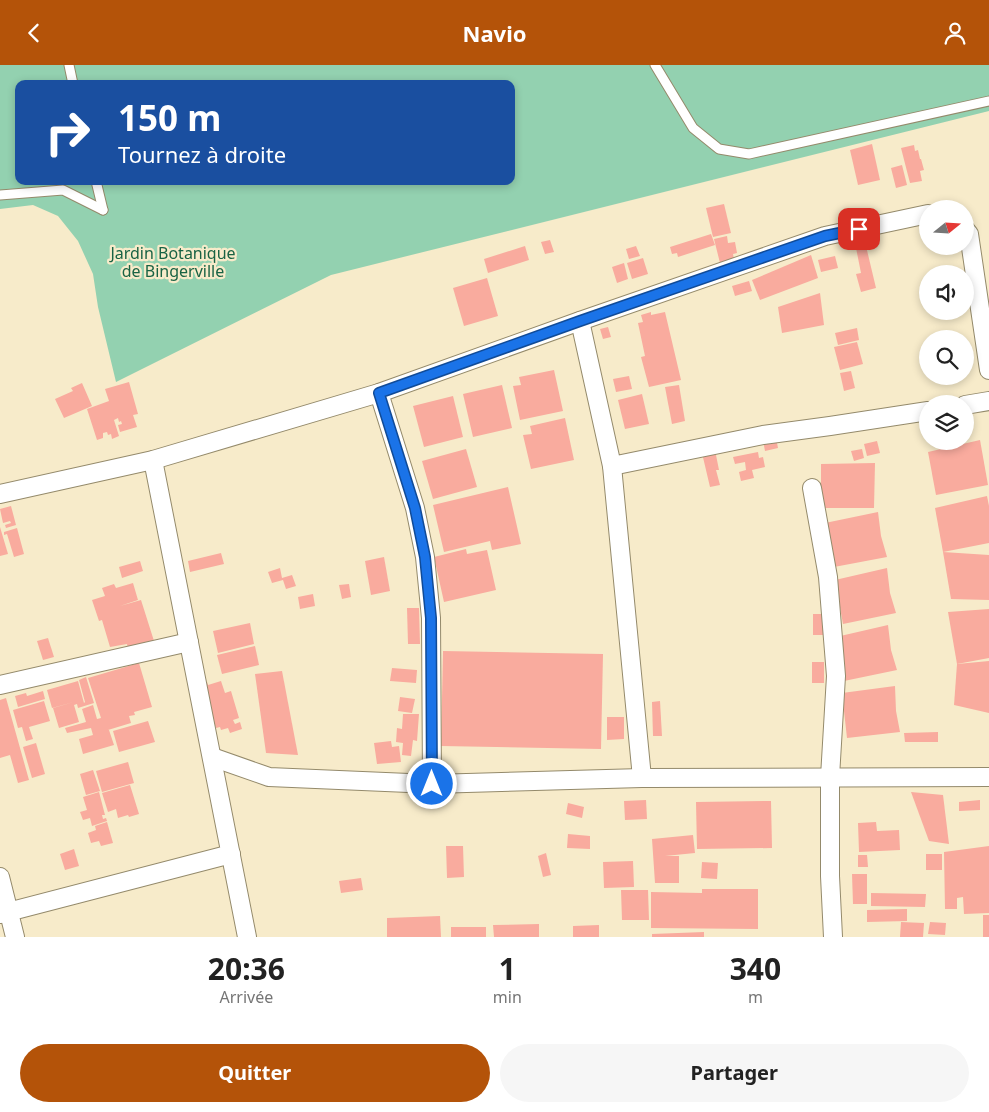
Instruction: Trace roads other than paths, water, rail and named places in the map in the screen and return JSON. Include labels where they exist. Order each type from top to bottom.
[{"type":"street","points":[[0,494],[154,460],[379,393],[825,236],[919,217]]},
{"type":"street","points":[[972,255],[989,370]]},
{"type":"street","points":[[580,321],[612,466],[642,778]]},
{"type":"street","points":[[379,393],[415,508],[425,557],[431,618],[432,784]]},
{"type":"street","points":[[974,404],[989,401]]},
{"type":"street","points":[[612,466],[763,435],[919,412]]},
{"type":"street","points":[[154,460],[247,937]]},
{"type":"street","points":[[812,488],[828,577],[836,676],[830,777],[830,876],[833,937]]},
{"type":"street","points":[[0,685],[189,642]]},
{"type":"street","points":[[212,757],[269,777],[432,784],[642,778],[989,777]]},
{"type":"street","points":[[4,913],[231,854]]},
{"type":"street","points":[[0,877],[4,913],[15,937]]},
{"type":"lane","points":[[69,65],[72,80]]},
{"type":"lane","points":[[655,65],[693,127],[719,149],[749,154],[989,101]]},
{"type":"lane","points":[[0,195],[63,190],[103,210],[97,185]]},
{"type":"park label","name":"Jardin Botanique de Bingerville","points":[[173,262]]}]
